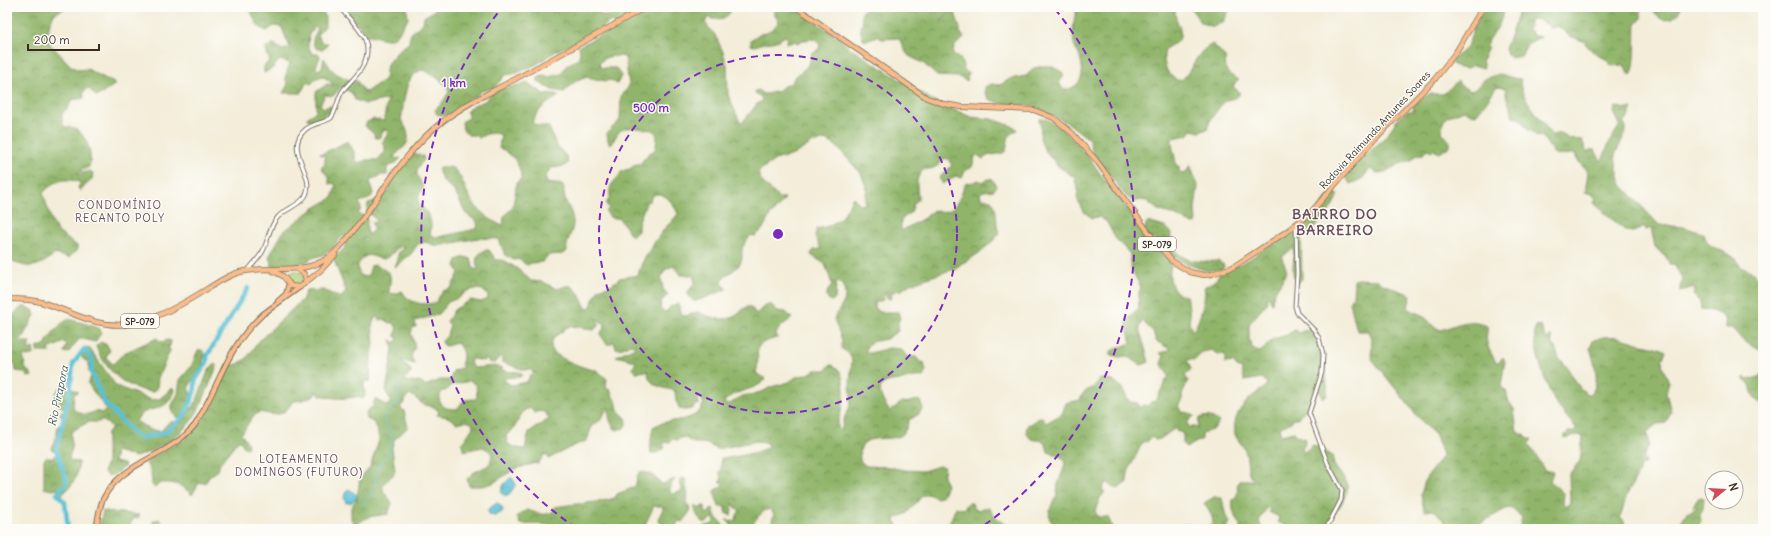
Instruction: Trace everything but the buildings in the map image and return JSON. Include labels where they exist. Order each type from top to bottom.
[{"type":"highway","name":"SP-079","points":[[301,286],[321,270],[342,245],[426,135],[442,122],[646,7]]},
{"type":"highway","name":"Rodovia Raimundo Antunes Soares","points":[[796,7],[918,92],[932,100],[962,107],[1034,110],[1054,118],[1072,133],[1096,160],[1166,256],[1177,265],[1190,272],[1204,275],[1226,271],[1296,225],[1313,210],[1373,141],[1435,79],[1456,52],[1483,7]]},
{"type":"highway","name":"SP-079","points":[[7,299],[20,299],[39,302],[106,324],[127,324],[159,316],[232,274],[248,270],[295,269],[323,260],[333,254],[342,245]]},
{"type":"highway","points":[[295,269],[304,274],[306,280],[301,286],[294,287],[288,282],[288,274],[295,269]]},
{"type":"highway","name":"SP-079","points":[[266,270],[280,274],[288,282]]},
{"type":"main road","points":[[269,310],[284,296],[288,282]]},
{"type":"main road","points":[[96,529],[103,499],[114,484],[128,472],[164,451],[186,435],[195,425],[233,349],[249,327],[262,315],[301,286]]},
{"type":"street","points":[[248,270],[263,250],[266,237],[279,215],[303,199],[306,194],[308,188],[307,179],[297,145],[299,137],[307,127],[331,118],[343,91],[361,69],[366,60],[368,53],[365,38],[339,7]]},
{"type":"street","points":[[1296,225],[1298,274],[1295,306],[1297,313],[1314,330],[1319,338],[1323,354],[1322,372],[1309,413],[1328,464],[1342,490],[1341,500],[1326,529]]},
{"type":"green space","points":[[7,7],[64,7],[64,9],[55,13],[50,22],[48,34],[50,44],[71,66],[78,70],[87,69],[116,84],[96,96],[88,88],[83,92],[84,98],[72,100],[68,108],[62,113],[62,123],[65,127],[73,128],[79,131],[88,145],[90,156],[89,167],[77,173],[80,174],[89,171],[93,173],[92,179],[80,191],[78,187],[81,183],[65,180],[51,185],[43,193],[52,222],[58,232],[77,246],[77,250],[69,258],[55,254],[43,263],[32,266],[20,265],[7,258]]},
{"type":"green space","points":[[253,7],[322,7],[325,17],[325,26],[317,35],[322,43],[328,43],[324,49],[317,49],[313,41],[318,28],[313,27],[313,31],[309,33],[308,46],[312,54],[319,54],[320,57],[316,66],[317,72],[322,68],[324,58],[331,69],[337,74],[349,80],[354,79],[363,91],[366,92],[385,79],[387,64],[399,50],[409,43],[411,33],[423,23],[424,17],[436,9],[432,7],[599,7],[601,15],[607,16],[618,7],[636,7],[629,11],[630,13],[641,7],[732,7],[731,11],[726,17],[716,19],[708,17],[705,23],[715,35],[723,52],[727,65],[728,95],[739,120],[742,123],[758,103],[762,101],[761,97],[755,93],[755,91],[759,90],[761,93],[766,94],[774,91],[777,92],[784,86],[791,83],[795,77],[809,65],[812,53],[819,49],[820,45],[815,39],[803,40],[797,43],[796,41],[787,44],[788,39],[785,36],[778,41],[755,46],[751,45],[751,40],[754,37],[773,29],[779,21],[773,13],[777,7],[793,7],[839,38],[848,47],[934,101],[971,117],[992,119],[1015,127],[1017,130],[1009,135],[1006,151],[1000,154],[985,157],[983,159],[976,154],[972,167],[965,171],[962,178],[956,176],[943,184],[939,178],[952,165],[948,159],[945,158],[941,163],[931,169],[925,169],[921,172],[917,187],[918,200],[914,203],[911,212],[901,220],[901,231],[926,217],[932,211],[949,211],[956,205],[966,183],[975,182],[978,180],[982,182],[989,179],[993,180],[996,186],[994,190],[983,191],[980,194],[981,198],[991,200],[994,206],[999,234],[991,243],[970,259],[960,264],[959,267],[910,284],[899,292],[897,289],[893,293],[891,292],[892,298],[889,299],[884,295],[882,296],[884,298],[883,300],[874,304],[874,308],[880,312],[898,312],[900,318],[898,322],[898,331],[886,339],[871,342],[866,348],[866,352],[870,353],[889,348],[901,349],[907,357],[916,357],[920,362],[924,363],[926,371],[923,377],[891,381],[883,384],[880,392],[881,396],[890,411],[902,402],[920,401],[923,408],[919,414],[909,420],[902,435],[874,439],[863,444],[860,451],[860,461],[866,466],[889,467],[904,470],[923,471],[939,466],[945,467],[943,477],[947,485],[942,496],[938,498],[928,494],[922,496],[906,514],[895,520],[898,529],[800,529],[796,527],[773,529],[772,521],[774,514],[770,509],[763,512],[750,528],[730,529],[731,524],[726,520],[735,521],[738,513],[741,511],[736,509],[733,503],[731,515],[727,514],[724,506],[719,507],[714,491],[723,485],[722,482],[719,482],[722,479],[719,472],[721,469],[721,458],[759,451],[768,447],[767,443],[756,441],[717,449],[705,443],[694,443],[683,437],[664,443],[663,445],[665,448],[657,453],[651,453],[650,444],[653,427],[667,422],[689,418],[700,410],[704,403],[699,397],[699,405],[696,404],[692,409],[680,409],[676,401],[675,391],[657,386],[651,380],[648,371],[636,372],[633,369],[636,361],[616,356],[635,347],[636,345],[629,344],[623,348],[616,348],[613,340],[611,344],[607,344],[600,334],[606,325],[597,319],[599,325],[594,330],[567,327],[553,339],[551,345],[553,351],[560,357],[581,366],[597,370],[597,372],[607,379],[607,389],[610,389],[616,400],[618,410],[626,418],[627,422],[624,428],[616,430],[614,428],[610,420],[609,408],[607,408],[601,420],[592,425],[587,441],[548,459],[548,455],[544,455],[538,464],[535,463],[515,469],[493,483],[483,486],[469,486],[467,479],[473,473],[487,466],[490,463],[492,455],[490,451],[483,447],[464,451],[462,444],[473,427],[472,423],[465,421],[457,423],[448,417],[437,415],[439,412],[434,407],[424,405],[410,395],[405,398],[405,403],[400,406],[404,411],[408,427],[394,440],[392,448],[395,470],[393,475],[383,484],[383,490],[392,503],[388,514],[368,517],[357,524],[351,519],[351,508],[357,498],[360,478],[370,467],[379,440],[377,428],[373,422],[367,419],[366,412],[373,406],[375,399],[387,406],[391,401],[386,392],[393,349],[391,339],[395,343],[398,338],[394,336],[397,330],[394,323],[390,323],[384,319],[379,320],[376,316],[372,325],[374,344],[371,359],[370,382],[365,380],[365,396],[362,399],[359,396],[340,398],[323,395],[321,397],[318,392],[306,399],[293,401],[282,413],[270,414],[260,412],[253,416],[241,434],[247,442],[248,447],[245,448],[239,439],[220,463],[218,470],[209,477],[206,482],[199,483],[192,495],[182,487],[170,483],[160,483],[155,488],[152,485],[151,473],[146,463],[170,447],[185,440],[187,433],[208,408],[216,395],[226,370],[230,366],[238,364],[246,359],[259,341],[302,300],[306,291],[323,290],[341,298],[346,291],[333,258],[345,247],[345,237],[342,236],[332,249],[323,255],[312,258],[309,261],[282,268],[272,266],[269,257],[283,232],[313,209],[332,198],[336,187],[334,183],[329,184],[329,178],[321,167],[325,163],[325,156],[320,154],[348,141],[354,152],[356,161],[359,163],[366,160],[377,160],[385,152],[385,145],[382,143],[388,134],[387,130],[383,131],[379,138],[375,138],[374,134],[365,126],[367,122],[374,119],[384,121],[386,106],[389,99],[366,104],[355,100],[352,93],[341,87],[333,96],[325,95],[320,105],[324,108],[329,106],[332,107],[329,114],[327,113],[320,119],[313,121],[307,119],[316,111],[316,92],[327,84],[334,85],[323,76],[316,78],[311,84],[308,82],[306,83],[301,93],[283,93],[288,84],[285,78],[290,63],[279,60],[273,68],[264,73],[264,66],[270,61],[265,48],[274,44],[282,50],[290,48],[282,27],[274,26],[267,31],[263,30],[256,23],[250,10]],"holes":[[[612,21],[614,24],[606,32],[579,46],[580,53],[578,59],[567,65],[561,74],[550,77],[542,76],[538,78],[538,82],[552,90],[564,92],[577,80],[585,77],[606,81],[611,80],[617,84],[621,76],[616,68],[602,68],[599,65],[603,59],[606,58],[614,56],[625,57],[629,84],[628,88],[621,95],[620,120],[607,133],[608,141],[610,144],[618,133],[627,128],[654,130],[657,136],[656,147],[655,150],[648,154],[640,164],[636,164],[630,169],[622,171],[611,185],[610,197],[606,204],[609,208],[606,212],[611,218],[619,218],[633,236],[638,231],[638,223],[647,201],[650,201],[651,197],[656,194],[666,197],[678,214],[650,249],[642,263],[638,275],[620,278],[611,285],[599,289],[591,307],[587,308],[574,287],[566,286],[557,289],[543,282],[531,281],[515,267],[503,260],[496,260],[489,250],[480,253],[478,256],[476,261],[478,268],[477,270],[473,268],[472,261],[469,258],[464,257],[457,260],[455,266],[459,272],[458,276],[451,288],[443,291],[435,303],[416,303],[409,299],[402,291],[396,294],[389,293],[390,275],[375,265],[371,266],[367,276],[361,276],[358,264],[361,259],[367,256],[384,259],[390,256],[398,248],[404,246],[405,248],[399,251],[395,267],[411,254],[418,244],[425,242],[437,246],[478,238],[499,239],[505,255],[514,260],[518,259],[527,265],[542,262],[549,255],[562,254],[567,251],[567,244],[573,221],[571,212],[564,197],[564,188],[562,185],[547,183],[545,177],[551,168],[565,166],[568,163],[566,156],[556,145],[549,127],[537,126],[532,122],[537,113],[543,107],[559,96],[555,94],[544,94],[526,82],[494,92],[485,101],[474,105],[466,112],[468,114],[468,118],[462,122],[463,130],[468,135],[475,135],[479,138],[484,135],[495,133],[501,135],[499,148],[512,156],[520,170],[521,179],[517,182],[513,206],[504,217],[503,226],[493,221],[480,211],[470,198],[459,175],[450,167],[445,167],[438,169],[442,180],[453,190],[465,213],[476,221],[478,225],[476,229],[449,235],[437,237],[430,235],[431,225],[429,217],[418,203],[419,195],[423,188],[417,172],[424,160],[423,156],[412,153],[401,169],[395,172],[393,171],[390,176],[391,183],[388,193],[368,203],[367,212],[377,220],[375,223],[371,222],[374,228],[369,235],[367,230],[367,217],[358,214],[361,209],[359,202],[369,199],[373,194],[370,182],[371,179],[381,175],[387,175],[387,167],[395,164],[401,158],[397,159],[394,157],[406,145],[408,138],[406,129],[401,120],[404,98],[409,82],[412,76],[417,72],[424,70],[439,79],[448,89],[449,92],[442,103],[435,110],[437,114],[446,116],[481,91],[494,88],[505,75],[517,73],[537,64],[558,50],[597,33]],[[821,140],[828,141],[835,145],[861,173],[867,189],[864,205],[861,205],[853,197],[842,218],[828,226],[817,229],[815,236],[821,249],[813,250],[811,255],[825,264],[832,284],[825,296],[831,301],[835,299],[836,284],[839,282],[842,284],[845,295],[845,299],[834,319],[842,340],[842,349],[849,353],[852,360],[850,383],[851,401],[841,431],[838,428],[838,425],[844,398],[844,386],[841,374],[835,366],[830,365],[826,370],[815,370],[764,391],[742,396],[730,404],[723,404],[727,399],[737,393],[756,386],[766,379],[756,373],[759,346],[762,343],[778,338],[776,334],[780,327],[792,318],[786,312],[778,311],[770,304],[765,306],[756,314],[751,307],[746,307],[733,317],[720,319],[706,316],[698,312],[686,316],[682,315],[678,304],[671,306],[666,312],[662,311],[660,308],[662,300],[668,295],[663,289],[661,277],[665,270],[673,266],[681,275],[693,275],[695,283],[687,293],[694,302],[725,290],[726,288],[722,283],[723,280],[741,263],[744,244],[751,235],[755,236],[762,230],[771,214],[777,209],[785,198],[778,198],[760,179],[759,171],[775,160],[793,155],[815,141],[816,143]],[[475,289],[483,290],[488,296],[488,299],[481,302],[470,300],[454,310],[447,322],[450,325],[447,336],[442,341],[443,345],[446,346],[457,343],[462,351],[463,359],[461,365],[463,367],[453,371],[450,380],[439,380],[425,386],[419,381],[411,382],[404,380],[412,372],[401,360],[415,364],[411,357],[415,346],[411,333],[413,327],[416,327],[415,321],[439,314],[448,302],[458,298],[467,291]],[[500,356],[502,358],[502,362],[524,370],[530,369],[534,374],[530,375],[527,382],[511,385],[504,380],[504,378],[520,377],[522,375],[521,373],[505,371],[502,370],[502,368],[494,366],[475,368],[471,365],[470,360],[474,359],[484,361],[486,358],[489,362],[495,363]],[[470,381],[476,385],[477,397],[475,399],[464,400],[457,409],[449,409],[444,407],[439,400],[441,392],[447,390],[451,385]],[[530,408],[534,413],[541,411],[545,413],[549,419],[529,432],[525,449],[516,448],[508,444],[506,436],[516,425],[523,411]]]},
{"type":"green space","points":[[347,7],[407,7],[408,19],[397,35],[391,39],[387,39],[365,33],[348,13]]},
{"type":"green space","points":[[866,7],[948,7],[948,13],[940,22],[954,9],[960,32],[964,38],[954,47],[953,52],[954,56],[960,58],[964,69],[968,73],[967,81],[959,77],[937,76],[923,63],[909,56],[899,38],[881,39],[878,36],[864,41],[860,25],[863,26],[861,14]]},
{"type":"green space","points":[[1077,7],[1177,7],[1175,15],[1180,29],[1180,37],[1177,42],[1166,49],[1164,53],[1164,62],[1169,74],[1176,80],[1182,80],[1199,55],[1207,47],[1213,44],[1225,57],[1226,70],[1229,74],[1239,80],[1233,86],[1239,92],[1239,95],[1235,98],[1227,100],[1221,105],[1212,117],[1207,129],[1200,132],[1192,130],[1188,135],[1172,138],[1176,166],[1179,166],[1179,171],[1183,174],[1186,173],[1190,165],[1198,186],[1195,208],[1196,223],[1193,224],[1174,215],[1158,210],[1147,201],[1140,200],[1133,202],[1123,193],[1108,172],[1102,167],[1093,154],[1089,139],[1068,123],[1033,106],[999,103],[989,99],[985,92],[985,87],[991,84],[1000,85],[1010,79],[1026,76],[1034,68],[1043,66],[1051,66],[1062,72],[1064,76],[1059,82],[1063,90],[1070,89],[1075,86],[1079,82],[1082,73],[1081,61],[1073,38]]},
{"type":"green space","points":[[1190,7],[1231,7],[1223,22],[1213,27],[1201,23]]},
{"type":"green space","points":[[1486,7],[1505,7],[1499,25],[1487,43],[1488,47],[1482,61],[1484,68],[1473,65],[1467,69],[1459,68],[1452,64],[1452,59],[1463,51],[1469,44],[1473,27]]},
{"type":"green space","points":[[1516,7],[1643,7],[1641,8],[1641,19],[1636,23],[1635,58],[1631,75],[1627,72],[1624,65],[1612,66],[1603,57],[1592,51],[1583,41],[1570,36],[1558,26],[1550,28],[1537,19],[1530,21],[1530,26],[1527,30],[1531,31],[1533,36],[1541,37],[1528,44],[1524,49],[1522,56],[1511,58],[1505,49],[1518,14]]},
{"type":"green space","points":[[1649,7],[1681,7],[1675,16],[1665,20],[1657,16]]},
{"type":"green space","points":[[1500,74],[1521,79],[1521,88],[1524,94],[1552,135],[1560,133],[1569,139],[1582,140],[1587,153],[1589,150],[1595,150],[1601,161],[1610,141],[1620,125],[1614,112],[1616,107],[1627,109],[1632,108],[1628,118],[1623,123],[1626,127],[1626,131],[1615,155],[1617,170],[1622,185],[1659,225],[1684,227],[1702,233],[1709,244],[1736,259],[1739,266],[1751,271],[1763,284],[1763,347],[1758,349],[1750,345],[1744,341],[1732,328],[1726,328],[1725,317],[1712,311],[1701,309],[1700,302],[1693,295],[1695,287],[1680,291],[1682,281],[1681,277],[1674,264],[1669,264],[1669,261],[1655,247],[1651,228],[1646,230],[1645,227],[1633,232],[1626,231],[1595,204],[1594,202],[1596,199],[1592,194],[1585,192],[1588,173],[1576,158],[1576,154],[1561,156],[1555,155],[1542,136],[1535,135],[1531,130],[1529,131],[1520,120],[1513,116],[1506,96],[1506,89],[1500,86],[1496,87],[1476,115],[1464,110],[1446,117],[1443,123],[1442,132],[1450,142],[1450,146],[1440,153],[1434,149],[1431,151],[1428,149],[1422,155],[1417,155],[1412,160],[1399,164],[1385,172],[1377,173],[1370,169],[1362,179],[1350,184],[1346,177],[1348,173],[1386,136],[1400,116],[1408,111],[1414,111],[1412,103],[1416,99],[1421,99],[1430,94],[1443,94],[1458,81],[1461,86],[1471,91],[1474,90],[1486,78]]},
{"type":"green space","points":[[1043,118],[1055,123],[1077,144],[1103,178],[1113,188],[1144,231],[1147,222],[1165,227],[1171,232],[1170,245],[1180,255],[1197,261],[1218,261],[1224,265],[1223,269],[1208,271],[1186,264],[1170,254],[1148,235],[1172,264],[1170,269],[1170,279],[1174,289],[1177,293],[1187,296],[1190,316],[1189,323],[1192,331],[1195,328],[1202,310],[1205,291],[1204,287],[1215,281],[1220,273],[1248,260],[1268,246],[1276,244],[1283,235],[1315,214],[1331,193],[1338,194],[1331,209],[1317,225],[1301,237],[1302,279],[1297,284],[1293,275],[1293,248],[1282,257],[1286,272],[1273,295],[1272,304],[1269,297],[1266,297],[1267,303],[1249,324],[1249,339],[1252,347],[1258,352],[1262,351],[1273,339],[1287,335],[1295,330],[1299,333],[1312,327],[1320,351],[1327,381],[1326,397],[1323,398],[1320,391],[1316,393],[1310,406],[1298,418],[1294,418],[1291,422],[1279,428],[1281,435],[1294,432],[1298,436],[1306,439],[1302,450],[1304,452],[1313,445],[1332,456],[1334,465],[1347,483],[1347,492],[1343,501],[1329,521],[1328,529],[1292,529],[1278,522],[1279,517],[1269,512],[1270,509],[1267,507],[1259,521],[1262,529],[1240,529],[1240,524],[1234,513],[1233,500],[1237,495],[1240,480],[1252,480],[1254,478],[1250,477],[1245,450],[1235,434],[1236,419],[1239,412],[1248,400],[1266,387],[1267,383],[1262,378],[1244,381],[1241,368],[1238,368],[1233,362],[1225,363],[1225,354],[1218,355],[1212,350],[1202,352],[1195,360],[1187,359],[1191,369],[1185,376],[1188,380],[1182,395],[1182,402],[1178,405],[1181,412],[1189,413],[1194,416],[1187,423],[1189,427],[1198,428],[1199,419],[1207,416],[1219,422],[1216,427],[1202,433],[1202,439],[1186,448],[1183,443],[1183,434],[1174,429],[1160,439],[1155,440],[1152,437],[1147,442],[1143,441],[1128,472],[1127,482],[1118,489],[1108,484],[1107,481],[1102,489],[1105,492],[1100,498],[1095,511],[1098,517],[1108,517],[1113,529],[1061,529],[1050,520],[1049,517],[1051,507],[1057,496],[1058,484],[1065,464],[1061,457],[1048,452],[1044,442],[1031,439],[1028,436],[1026,429],[1028,424],[1031,424],[1036,419],[1042,417],[1046,423],[1062,414],[1066,403],[1080,400],[1084,392],[1094,387],[1100,379],[1110,380],[1119,385],[1130,402],[1138,403],[1139,408],[1144,405],[1148,406],[1151,402],[1156,401],[1169,376],[1161,363],[1164,356],[1160,353],[1170,349],[1156,341],[1153,331],[1142,321],[1139,328],[1149,362],[1141,365],[1127,356],[1119,357],[1111,355],[1111,351],[1131,343],[1126,323],[1131,315],[1139,308],[1138,295],[1141,287],[1132,271],[1130,254],[1116,239],[1106,221],[1099,217],[1092,218],[1082,210],[1077,198],[1078,190],[1074,177],[1058,166],[1044,149],[1040,138],[1041,127],[1039,119]]},
{"type":"green space","points":[[293,271],[299,271],[303,275],[303,281],[299,285],[293,285],[289,281],[289,275]]},
{"type":"green space","points":[[1354,280],[1378,280],[1380,283],[1411,295],[1408,307],[1422,315],[1438,329],[1441,330],[1465,322],[1477,322],[1488,327],[1486,337],[1491,353],[1496,362],[1499,362],[1503,357],[1505,361],[1501,386],[1506,391],[1509,402],[1514,409],[1517,432],[1525,435],[1527,439],[1532,439],[1528,445],[1536,454],[1544,470],[1553,472],[1550,481],[1564,494],[1563,503],[1566,506],[1570,503],[1569,474],[1580,461],[1583,437],[1579,435],[1564,439],[1568,432],[1574,432],[1576,429],[1553,399],[1540,366],[1535,342],[1536,326],[1540,325],[1547,340],[1551,335],[1551,344],[1554,345],[1559,358],[1565,364],[1580,388],[1587,394],[1591,394],[1596,384],[1596,371],[1590,348],[1593,341],[1612,336],[1657,347],[1666,351],[1662,360],[1663,368],[1669,382],[1666,393],[1671,412],[1666,423],[1657,424],[1647,432],[1649,445],[1644,455],[1644,460],[1647,462],[1640,466],[1627,496],[1620,518],[1624,521],[1625,529],[1519,529],[1522,518],[1515,510],[1509,508],[1473,527],[1458,528],[1449,526],[1434,510],[1424,511],[1421,494],[1426,478],[1443,455],[1436,436],[1418,417],[1372,359],[1372,345],[1369,331],[1357,331],[1350,302],[1353,296]]},
{"type":"green space","points":[[23,306],[33,310],[35,315],[20,342],[30,342],[28,350],[33,348],[34,354],[28,356],[23,355],[26,370],[30,372],[32,376],[28,377],[24,372],[16,371],[15,364],[11,361],[10,355],[7,354],[7,320]]},
{"type":"green space","points":[[69,319],[98,328],[100,329],[101,333],[95,342],[79,339],[68,353],[64,352],[67,345],[64,342],[49,349],[50,352],[37,352],[38,347],[45,345],[55,330]]},
{"type":"green space","points":[[157,338],[161,342],[168,340],[171,341],[170,346],[168,346],[170,351],[158,377],[157,389],[153,392],[131,386],[118,378],[108,367],[96,346],[101,342],[107,345],[110,351],[106,358],[113,364],[124,353]]},
{"type":"green space","points":[[85,347],[90,349],[116,386],[151,400],[159,399],[173,388],[175,391],[165,404],[145,412],[140,415],[136,421],[150,430],[161,431],[169,422],[182,422],[197,400],[209,369],[215,364],[217,366],[197,412],[186,427],[171,440],[154,450],[136,457],[116,451],[114,462],[124,464],[125,466],[115,474],[108,476],[103,472],[107,463],[107,433],[112,427],[102,420],[98,422],[88,422],[71,432],[72,448],[69,458],[71,461],[79,462],[78,469],[74,482],[60,497],[58,489],[52,490],[44,488],[44,459],[46,457],[51,458],[55,456],[56,451],[52,450],[53,444],[58,426],[64,422],[60,413],[65,408],[59,406],[54,401],[55,394],[60,387],[78,392],[74,394],[73,409],[81,413],[89,414],[95,411],[102,413],[107,410],[88,383],[91,377],[88,362],[83,359],[80,352]]},
{"type":"green space","points":[[198,350],[202,350],[205,354],[202,366],[188,388],[192,397],[184,413],[179,417],[176,417],[172,412],[172,405],[178,394],[180,380],[191,367]]},
{"type":"green space","points":[[1763,373],[1763,406],[1754,397],[1750,386],[1743,378],[1745,377],[1747,380],[1759,377]]},
{"type":"green space","points":[[642,471],[654,476],[662,484],[675,479],[670,485],[670,492],[672,494],[682,491],[680,479],[686,479],[688,497],[686,503],[689,506],[690,511],[683,522],[678,521],[675,529],[670,529],[659,522],[658,519],[663,509],[662,506],[654,506],[643,529],[561,529],[551,525],[520,524],[517,516],[527,510],[540,514],[546,514],[553,512],[555,507],[615,498],[617,494],[635,487],[638,474]]},
{"type":"green space","points":[[1216,496],[1222,498],[1225,513],[1230,523],[1225,529],[1174,529],[1183,525],[1212,525],[1212,516],[1204,503]]},
{"type":"green space","points":[[1700,497],[1704,498],[1703,508],[1700,515],[1701,521],[1696,529],[1681,529],[1682,520],[1687,512],[1690,512],[1698,507],[1693,507],[1696,500]]},
{"type":"green space","points":[[968,503],[972,503],[974,509],[979,510],[982,508],[989,508],[1003,523],[1009,526],[1009,529],[947,529],[956,507],[963,509]]},
{"type":"green space","points":[[695,505],[700,509],[702,506],[705,506],[706,514],[713,508],[715,516],[723,525],[723,529],[697,529],[713,524],[715,521],[712,518],[706,523],[701,520],[696,513]]},
{"type":"green space","points":[[103,511],[140,515],[138,518],[134,518],[129,526],[135,527],[136,529],[99,529]]},
{"type":"green space","points":[[159,519],[164,526],[176,529],[153,529],[153,521]]},
{"type":"water","points":[[512,478],[516,484],[509,495],[504,495],[501,493],[504,484]]},
{"type":"water","points":[[349,489],[358,496],[352,502],[346,503],[344,497],[346,491]]},
{"type":"water","points":[[497,503],[503,509],[502,512],[495,516],[490,515],[487,510]]},
{"type":"waterway","name":"Rio Pirapora","points":[[68,529],[65,502],[57,494],[67,482],[56,449],[70,391],[73,364],[84,349],[92,359],[91,372],[104,402],[132,432],[141,438],[166,432],[184,416],[191,402],[195,389],[195,381],[207,362],[207,356],[248,288]]},
{"type":"waterway","points":[[362,506],[374,489],[378,466],[391,451],[392,438],[384,418],[398,403],[398,389],[402,384],[401,380]]},
{"type":"district","name":"CONDOMÍNIO RECANTO POLY","points":[[120,211]]},
{"type":"district","name":"BAIRRO DO BARREIRO","points":[[1335,222]]},
{"type":"district","name":"LOTEAMENTO DOMINGOS (FUTURO)","points":[[299,465]]}]
